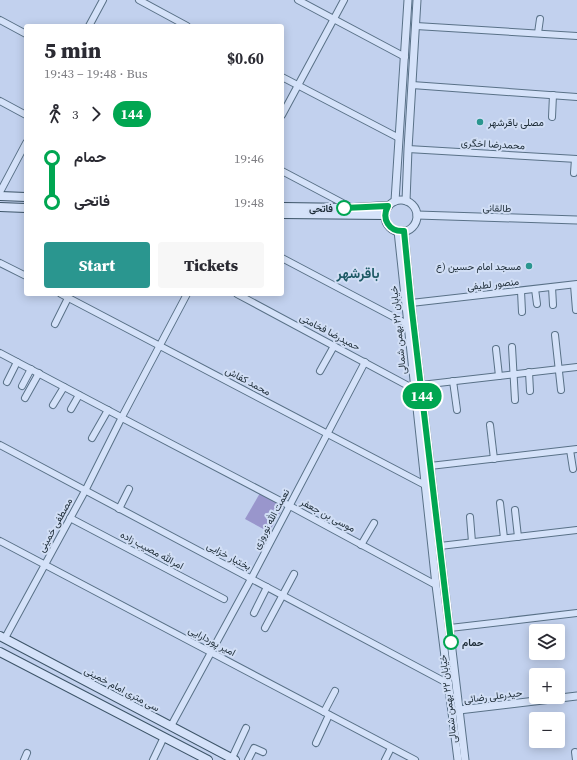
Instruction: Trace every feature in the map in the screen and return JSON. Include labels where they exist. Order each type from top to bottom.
[{"type":"main road","points":[[0,196],[24,197]]},
{"type":"main road","points":[[284,206],[385,215]]},
{"type":"main road","points":[[284,214],[355,212],[388,206]]},
{"type":"main road","points":[[0,207],[24,208]]},
{"type":"main road","name":"سی متری امام خمینی","points":[[2,637],[233,759]]},
{"type":"main road","points":[[0,652],[208,760]]},
{"type":"street","points":[[90,24],[103,0]]},
{"type":"street","points":[[139,0],[183,24]]},
{"type":"street","points":[[298,0],[405,57]]},
{"type":"street","points":[[284,111],[344,0]]},
{"type":"street","points":[[395,201],[408,0]]},
{"type":"street","points":[[406,201],[417,0]]},
{"type":"street","points":[[538,33],[540,19]]},
{"type":"street","points":[[0,20],[24,33]]},
{"type":"street","points":[[416,26],[577,36]]},
{"type":"street","points":[[284,78],[399,138]]},
{"type":"street","points":[[412,85],[577,97]]},
{"type":"street","points":[[552,117],[553,95]]},
{"type":"street","points":[[0,101],[24,114]]},
{"type":"street","points":[[0,192],[2,183],[24,147]]},
{"type":"street","name":"محمدرضا اخگری","points":[[408,149],[576,159]]},
{"type":"street","points":[[574,173],[576,159]]},
{"type":"street","points":[[284,172],[355,212]]},
{"type":"street","points":[[395,201],[406,201],[414,206],[417,215],[415,224],[408,230],[401,231],[390,227],[387,224],[385,215],[388,206],[395,201]]},
{"type":"street","name":"طالقانی","points":[[417,215],[577,220]]},
{"type":"street","name":"خیابان ۲۲ بهمن شمالی","points":[[401,231],[421,385],[465,760]]},
{"type":"street","name":"خیابان ۲۲ بهمن شمالی","points":[[401,231],[407,324],[414,389],[436,585],[458,760]]},
{"type":"street","points":[[284,259],[407,324]]},
{"type":"street","points":[[0,263],[24,275]]},
{"type":"street","points":[[575,285],[576,310]]},
{"type":"street","name":"منصور لطیفی","points":[[411,303],[575,285]]},
{"type":"street","points":[[552,287],[553,306]]},
{"type":"street","points":[[535,289],[537,304]]},
{"type":"street","points":[[521,291],[522,312]]},
{"type":"street","name":"محمد کفاش","points":[[64,296],[425,485]]},
{"type":"street","name":"مصطفی خمینی","points":[[2,637],[45,565],[85,491],[186,296]]},
{"type":"street","name":"حمیدرضا فخامتی","points":[[241,296],[414,389]]},
{"type":"street","points":[[55,324],[68,298]]},
{"type":"street","points":[[555,335],[561,390]]},
{"type":"street","points":[[320,371],[334,346]]},
{"type":"street","points":[[512,346],[516,400]]},
{"type":"street","points":[[496,349],[499,376]]},
{"type":"street","points":[[0,362],[2,354]]},
{"type":"street","name":"موسی بن جعفر","points":[[2,354],[436,585]]},
{"type":"street","points":[[7,382],[17,362]]},
{"type":"street","name":"نعمت الله نوروزی","points":[[171,726],[290,506],[365,362]]},
{"type":"street","points":[[421,385],[577,367]]},
{"type":"street","points":[[22,386],[31,369]]},
{"type":"street","points":[[530,372],[530,391]]},
{"type":"street","points":[[25,398],[39,374]]},
{"type":"street","points":[[453,381],[457,410]]},
{"type":"street","points":[[54,405],[64,387]]},
{"type":"street","points":[[71,409],[79,395]]},
{"type":"street","points":[[92,438],[108,410]]},
{"type":"street","points":[[490,425],[494,459]]},
{"type":"street","name":"بختیار خزایی","points":[[0,445],[449,684]]},
{"type":"street","points":[[430,466],[577,449]]},
{"type":"street","points":[[570,450],[573,469]]},
{"type":"street","points":[[119,509],[129,489]]},
{"type":"street","points":[[500,503],[504,538]]},
{"type":"street","points":[[516,510],[518,537]]},
{"type":"street","points":[[470,517],[472,542]]},
{"type":"street","name":"امرالله مصیب زاده","points":[[70,518],[224,599]]},
{"type":"street","points":[[361,545],[374,523]]},
{"type":"street","points":[[440,546],[577,530]]},
{"type":"street","name":"امیر پوردارایی","points":[[0,541],[415,760]]},
{"type":"street","points":[[265,628],[294,574]]},
{"type":"street","points":[[254,613],[267,587]]},
{"type":"street","points":[[450,628],[577,613]]},
{"type":"street","points":[[316,743],[335,691]]},
{"type":"street","name":"حیدرعلی رضائی","points":[[459,710],[577,696]]},
{"type":"street","points":[[233,759],[246,728]]},
{"type":"street","points":[[153,760],[164,738]]},
{"type":"street","points":[[248,760],[254,748],[263,752]]},
{"type":"street","points":[[385,760],[391,748]]},
{"type":"street","points":[[575,752],[576,760]]},
{"type":"street","points":[[24,760],[27,753]]},
{"type":"shaded area","points":[[260,493],[284,506],[269,532],[245,519]]},
{"type":"bus line","name":"144","points":[[344,208],[388,206],[385,215],[387,224],[394,230],[404,231],[411,303],[451,642]]},
{"type":"place","name":"مصلی باقرشهر","points":[[480,122]]},
{"type":"place","name":"فاتحی","points":[[344,208]]},
{"type":"place","name":"مسجد امام حسین (ع","points":[[529,266]]},
{"type":"place","name":"حمام","points":[[451,642]]},
{"type":"district","name":"باقرشهر","points":[[358,273]]}]
